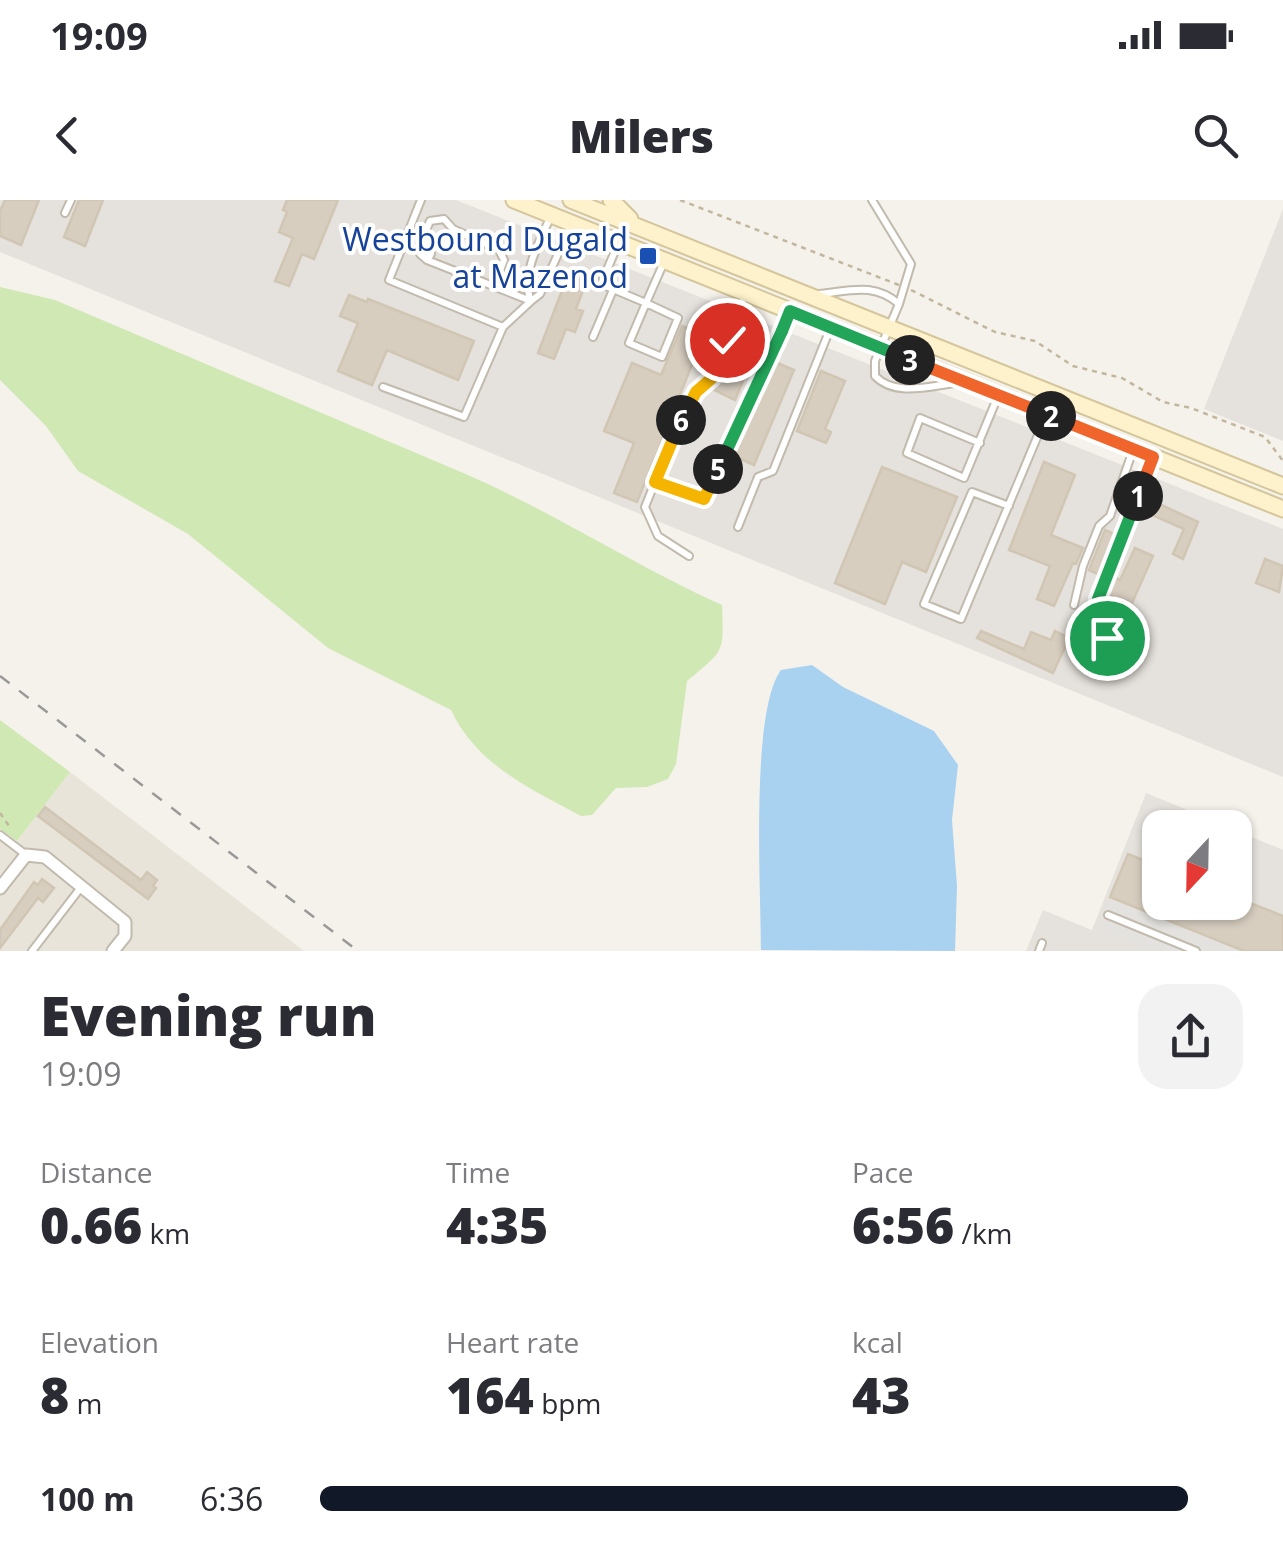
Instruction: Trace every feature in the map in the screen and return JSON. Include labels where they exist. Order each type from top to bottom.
[{"type":"main road","points":[[514,200],[554,208],[572,224],[1283,510]]},
{"type":"main road","points":[[611,200],[645,230]]},
{"type":"main road","points":[[577,201],[1283,486]]},
{"type":"street","points":[[572,224],[577,201]]},
{"type":"street","points":[[0,888],[26,855],[45,857],[125,922],[124,936],[113,951]]},
{"type":"lane","points":[[65,212],[70,200]]},
{"type":"lane","points":[[422,200],[389,280],[502,328]]},
{"type":"lane","points":[[872,200],[911,264],[906,288],[875,361],[875,376],[885,386],[902,389],[966,382]]},
{"type":"lane","points":[[531,302],[526,288],[538,242],[554,208]]},
{"type":"lane","points":[[494,286],[504,260],[500,250],[452,229],[444,219],[430,221],[422,240],[429,243],[431,254],[426,260],[531,302]]},
{"type":"lane","points":[[383,387],[464,417],[502,328],[540,294],[572,224]]},
{"type":"lane","points":[[444,250],[452,229]]},
{"type":"lane","points":[[618,242],[602,284],[613,290],[646,303],[678,318],[662,356],[629,343],[646,303],[664,260]]},
{"type":"lane","points":[[808,295],[870,289],[884,291],[899,304]]},
{"type":"lane","points":[[593,337],[613,290]]},
{"type":"lane","points":[[689,556],[658,536],[644,508],[677,426],[696,392],[712,378],[746,294]]},
{"type":"lane","points":[[655,482],[704,499],[790,311]]},
{"type":"lane","points":[[738,527],[758,477],[773,471],[831,328]]},
{"type":"lane","points":[[698,339],[724,350]]},
{"type":"lane","points":[[964,478],[998,395]]},
{"type":"lane","points":[[972,492],[924,604],[961,619],[1046,414]]},
{"type":"lane","points":[[980,442],[920,418],[907,453],[964,478],[972,492],[1009,506]]},
{"type":"lane","points":[[1074,605],[1083,566],[1099,526],[1110,516],[1133,449]]},
{"type":"lane","points":[[1107,638],[1096,616],[1098,599],[1153,457]]},
{"type":"lane","points":[[0,835],[26,855]]},
{"type":"lane","points":[[32,951],[82,886]]},
{"type":"lane","points":[[1108,915],[1196,951]]},
{"type":"path","points":[[680,200],[906,288],[995,332],[1035,341],[1073,366],[1122,378],[1163,402],[1191,408],[1264,437],[1283,461]]},
{"type":"path","points":[[0,813],[9,826]]},
{"type":"shaded area","points":[[0,200],[456,200],[1283,529],[1283,777],[0,252]]},
{"type":"shaded area","points":[[1283,209],[1283,441],[1204,409]]},
{"type":"shaded area","points":[[70,772],[304,951],[0,951],[0,841],[11,849]]},
{"type":"shaded area","points":[[1146,793],[1188,810],[1142,810],[1142,920],[1252,920],[1252,837],[1283,850],[1283,951],[1026,951],[1043,910],[1092,930]]},
{"type":"shaded area","points":[[1110,897],[1142,910],[1142,920],[1167,920],[1244,951],[1138,951],[1140,945],[1100,929]]},
{"type":"green space","points":[[0,287],[55,300],[468,475],[722,605],[722,642],[715,656],[687,681],[676,764],[668,779],[647,787],[616,788],[592,815],[581,816],[524,785],[490,760],[475,746],[451,710],[328,648],[188,534],[78,471],[46,426],[0,380]]},
{"type":"green space","points":[[0,720],[70,772],[17,841],[0,829]]},
{"type":"water","points":[[812,665],[843,687],[934,731],[958,765],[952,820],[957,886],[955,951],[761,950],[759,804],[765,723],[771,692],[781,670]]},
{"type":"building","points":[[5,200],[39,200],[21,245],[0,236],[0,211]]},
{"type":"building","points":[[79,200],[103,200],[85,246],[64,237]]},
{"type":"building","points":[[287,200],[338,200],[314,259],[302,254],[289,286],[275,281],[293,238],[279,232]]},
{"type":"building","points":[[571,267],[589,274],[576,309],[583,311],[575,332],[566,329],[554,359],[538,353]]},
{"type":"building","points":[[349,295],[474,341],[458,380],[387,350],[372,385],[338,371],[358,323],[340,316]]},
{"type":"building","points":[[682,326],[697,332],[691,337],[694,344],[690,355],[695,357],[637,502],[614,493],[634,443],[604,431],[632,363],[661,375]]},
{"type":"building","points":[[734,340],[756,350],[735,400],[714,390]]},
{"type":"building","points":[[775,362],[794,370],[754,465],[734,456]]},
{"type":"building","points":[[821,371],[845,381],[825,429],[831,432],[826,443],[797,431]]},
{"type":"building","points":[[1044,462],[1075,475],[1051,535],[1083,548],[1054,606],[1037,599],[1050,566],[1009,550]]},
{"type":"building","points":[[882,467],[957,497],[926,572],[902,562],[885,604],[835,583]]},
{"type":"building","points":[[1155,502],[1198,522],[1183,559],[1173,554],[1184,529],[1150,514]]},
{"type":"building","points":[[1105,530],[1116,535],[1100,575],[1089,570]]},
{"type":"building","points":[[1135,548],[1153,556],[1131,605],[1107,594],[1114,577],[1120,580]]},
{"type":"building","points":[[1265,559],[1283,566],[1279,592],[1256,583]]},
{"type":"building","points":[[981,631],[1024,649],[1031,632],[1051,640],[1055,631],[1069,638],[1053,673],[977,638]]},
{"type":"building","points":[[45,807],[141,880],[147,872],[157,880],[148,899],[38,816]]},
{"type":"building","points":[[1128,854],[1142,860],[1142,910],[1110,897]]},
{"type":"building","points":[[42,879],[54,888],[43,902],[38,898],[0,948],[0,930],[34,882],[38,885]]},
{"type":"building","points":[[1252,904],[1283,916],[1283,951],[1244,951],[1167,920],[1252,920]]},
{"type":"railway","points":[[0,676],[358,951]]},
{"type":"place","name":"Westbound Dugald at Mazenod","points":[[648,256]]},
{"type":"route","points":[[727,340],[712,378],[696,392],[677,426],[655,482],[704,499],[790,311],[1153,457],[1098,599],[1096,616],[1107,638]]}]
